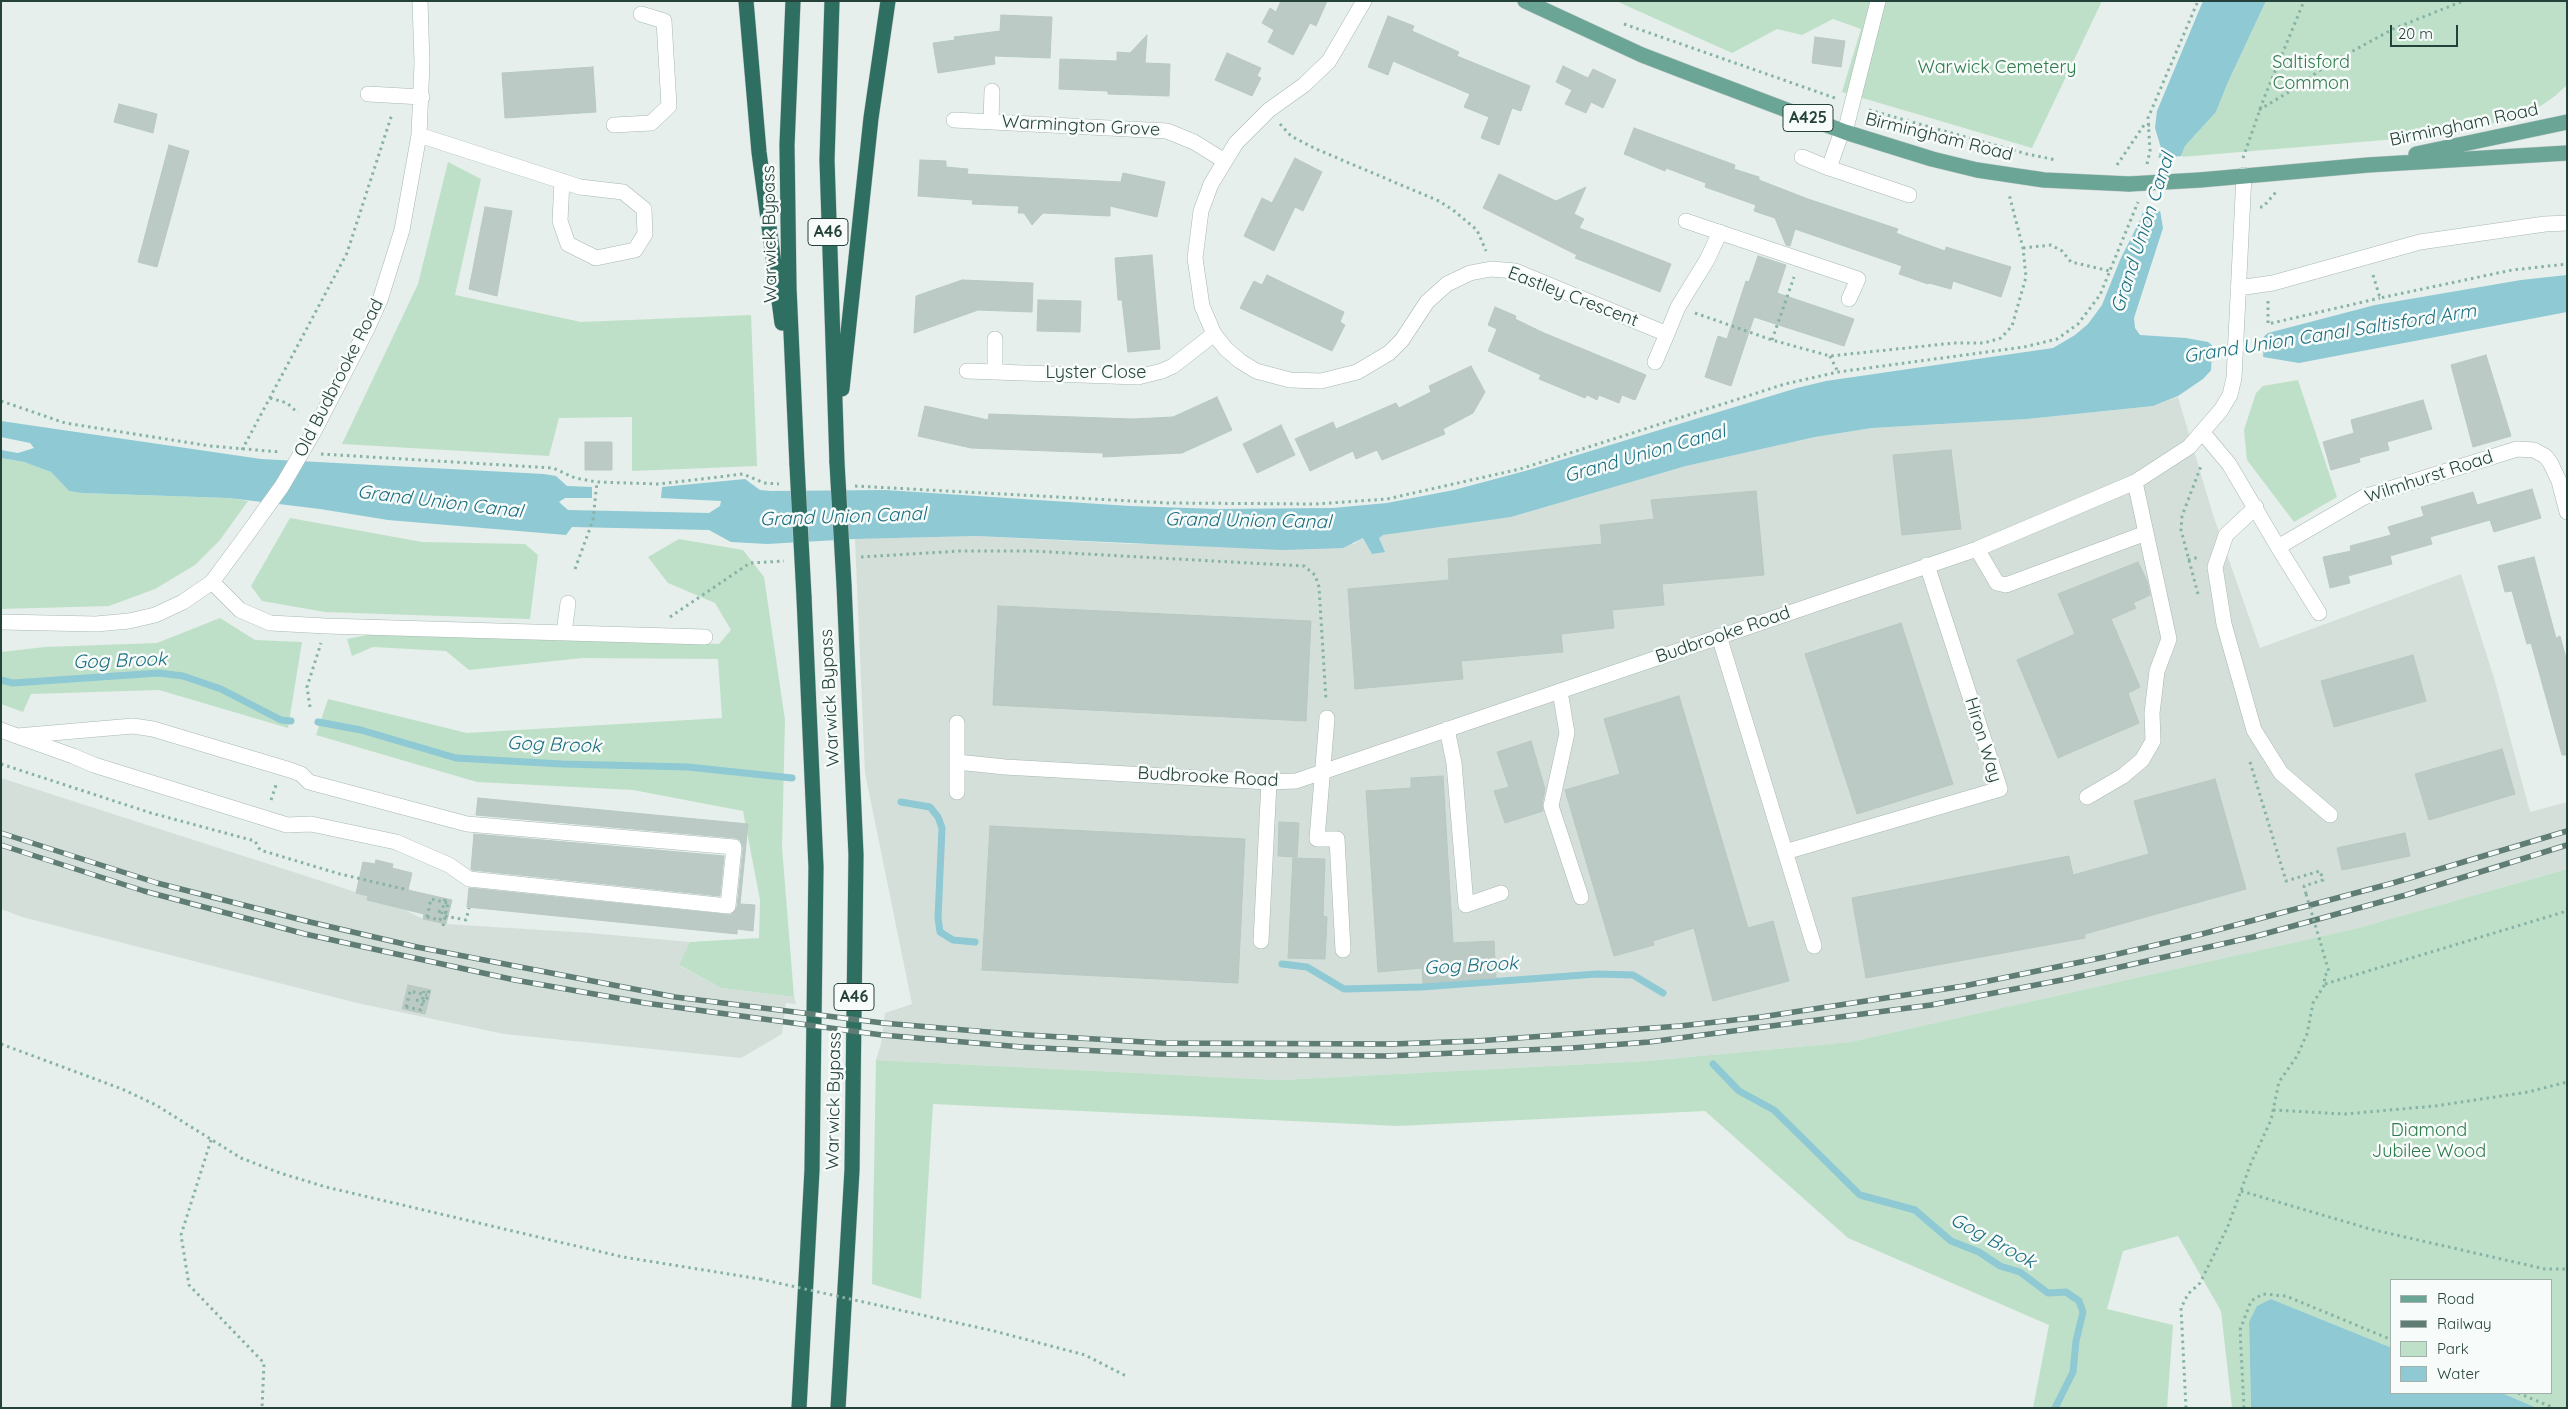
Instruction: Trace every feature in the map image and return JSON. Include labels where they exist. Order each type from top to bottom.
[{"type":"highway","points":[[746,1],[759,152],[796,428]]},
{"type":"highway","name":"Warwick Bypass","points":[[793,1],[787,155],[789,288],[816,877],[812,1170],[799,1408]]},
{"type":"highway","name":"A46","points":[[832,1],[827,160],[836,441]]},
{"type":"highway","points":[[836,441],[871,118],[888,1]]},
{"type":"highway","name":"Warwick Bypass","points":[[836,441],[856,855],[852,1170],[838,1408]]},
{"type":"main road","name":"Birmingham Road","points":[[1525,1],[1642,55],[1843,131],[1977,170],[2044,180],[2106,184],[2134,189],[2244,175],[2567,152]]},
{"type":"main road","name":"Birmingham Road","points":[[2368,165],[2567,122]]},
{"type":"street","name":"Old Budbrooke Road","points":[[1,622],[96,624],[142,619],[183,602],[212,582],[282,486],[313,433],[367,329],[380,300],[405,216],[419,135],[422,97],[420,1]]},
{"type":"street","name":"Eastley Crescent","points":[[1364,1],[1329,61],[1304,85],[1269,110],[1236,143],[1223,160],[1211,184],[1201,211],[1195,258],[1200,298],[1214,334],[1226,350],[1240,361],[1274,377],[1305,381],[1338,378],[1357,372],[1389,353],[1402,340],[1427,302],[1448,284],[1470,273],[1491,269],[1515,271],[1667,334]]},
{"type":"street","points":[[1829,168],[1843,131],[1878,1]]},
{"type":"street","points":[[614,125],[651,123],[669,106],[664,21],[641,14]]},
{"type":"street","name":"Warmington Grove","points":[[991,121],[992,91]]},
{"type":"street","points":[[368,94],[422,97]]},
{"type":"street","name":"Warmington Grove","points":[[954,120],[1167,131],[1194,142],[1223,160]]},
{"type":"street","points":[[419,135],[562,181],[580,187],[624,192],[644,209],[645,234],[635,250],[596,258],[568,244],[560,221],[562,181]]},
{"type":"street","points":[[1802,157],[1829,168],[1909,194]]},
{"type":"street","name":"Budbrooke Road","points":[[957,762],[1005,767],[1269,782],[1296,781],[1976,549],[2135,482],[2168,463],[2203,433],[2230,395],[2234,378],[2244,175]]},
{"type":"street","points":[[1686,221],[1753,242],[1858,279],[1848,300]]},
{"type":"street","points":[[2238,288],[2273,283],[2420,242],[2545,224],[2567,223]]},
{"type":"street","points":[[1656,362],[1678,307],[1707,260],[1720,232]]},
{"type":"street","name":"Lyster Close","points":[[967,370],[1138,377],[1172,366],[1214,334]]},
{"type":"street","points":[[995,371],[996,339]]},
{"type":"street","points":[[2203,433],[2229,464],[2320,613]]},
{"type":"street","name":"Wilmhurst Road","points":[[2278,547],[2364,497],[2517,449],[2534,450],[2545,456],[2550,462],[2559,481],[2567,512]]},
{"type":"street","points":[[2087,797],[2123,776],[2142,760],[2153,741],[2152,713],[2157,671],[2169,639],[2135,482]]},
{"type":"street","points":[[2256,508],[2226,534],[2214,567],[2224,624],[2254,730],[2281,773],[2330,815]]},
{"type":"street","points":[[1976,549],[1998,583],[2006,585],[2146,533]]},
{"type":"street","name":"Hiron Way","points":[[1785,852],[2000,789],[1927,565]]},
{"type":"street","points":[[212,582],[233,605],[248,615],[270,622],[326,626],[705,637]]},
{"type":"street","points":[[564,633],[568,603]]},
{"type":"street","points":[[1719,636],[1814,946]]},
{"type":"street","points":[[1560,691],[1567,734],[1551,806],[1581,897]]},
{"type":"street","points":[[1327,718],[1317,839],[1337,839],[1343,950]]},
{"type":"street","points":[[957,723],[957,792]]},
{"type":"street","points":[[1,730],[94,765],[287,825],[311,824],[396,842],[449,866],[469,879],[728,906],[734,847],[467,824],[309,782],[301,774],[290,770],[154,729],[133,726],[69,730],[17,736]]},
{"type":"street","points":[[1447,729],[1454,763],[1466,905],[1501,893]]},
{"type":"street","points":[[69,730],[73,756]]},
{"type":"street","points":[[1261,941],[1269,782]]},
{"type":"path","points":[[2146,168],[2150,150],[2150,125],[2148,118],[2198,1]]},
{"type":"path","points":[[2252,158],[2242,160],[2259,110],[2304,1]]},
{"type":"path","points":[[2259,110],[2329,64],[2393,29],[2464,1]]},
{"type":"path","points":[[242,450],[347,253],[398,96]]},
{"type":"path","points":[[1269,110],[1291,136],[1302,142],[1439,201],[1453,210],[1476,230],[1488,255],[1491,269]]},
{"type":"path","points":[[2106,184],[2144,125],[2150,125]]},
{"type":"path","points":[[852,486],[1168,503],[1316,504],[1387,499],[1520,469],[1785,384],[1838,372],[2016,348],[2057,339],[2078,324],[2100,295],[2135,212],[2134,189]]},
{"type":"path","points":[[1678,307],[1772,340],[1830,356],[1954,343],[1984,343],[2001,338],[2012,326],[2026,277],[2023,248],[2009,193]]},
{"type":"path","points":[[2023,248],[2051,245],[2062,251],[2071,262],[2110,271]]},
{"type":"path","points":[[2368,257],[2380,298]]},
{"type":"path","points":[[1772,340],[1800,259]]},
{"type":"path","points":[[2268,324],[2512,270],[2567,264]]},
{"type":"path","points":[[1830,356],[1838,372]]},
{"type":"path","points":[[270,398],[287,403],[298,413]]},
{"type":"path","points":[[1,401],[65,423],[242,450],[290,452]]},
{"type":"path","points":[[319,454],[553,468],[574,478],[597,482],[659,484],[743,474],[764,483],[784,484]]},
{"type":"path","points":[[575,569],[592,520],[597,482]]},
{"type":"path","points":[[859,557],[960,551],[1032,552],[1304,566],[1315,575],[1319,587],[1327,718]]},
{"type":"path","points":[[642,636],[750,564],[793,560]]},
{"type":"path","points":[[310,707],[307,687],[326,626]]},
{"type":"path","points":[[1,764],[151,813],[255,841],[260,850],[340,874],[408,890]]},
{"type":"path","points":[[2186,1408],[2181,1308],[2188,1294],[2200,1282],[2228,1226],[2273,1110],[2279,1082],[2304,1041],[2313,1004],[2325,984],[2324,976],[2329,972],[2304,886],[2323,880],[2320,872],[2287,881]]},
{"type":"path","points":[[443,926],[448,903],[431,899],[427,917],[440,920],[445,899]]},
{"type":"path","points":[[438,911],[466,920],[469,908]]},
{"type":"path","points":[[2325,984],[2567,911]]},
{"type":"path","points":[[410,991],[427,992],[421,1010],[406,1007],[410,991]]},
{"type":"path","points":[[416,1000],[426,1002],[427,992]]},
{"type":"path","points":[[1,1044],[122,1089],[156,1105],[241,1158],[280,1174],[326,1187],[623,1257],[760,1279],[994,1331],[1085,1356],[1128,1376]]},
{"type":"path","points":[[2273,1110],[2345,1114],[2381,1111],[2528,1092],[2567,1082]]},
{"type":"path","points":[[211,1140],[181,1235],[189,1285],[264,1363],[262,1408]]},
{"type":"path","points":[[2241,1192],[2370,1229],[2546,1269],[2567,1269]]},
{"type":"path","points":[[2244,1408],[2240,1330],[2251,1301],[2263,1294],[2286,1296],[2390,1339]]},
{"type":"path","points":[[2520,1394],[2554,1408]]},
{"type":"shaded area","points":[[2178,397],[2213,515],[2260,648],[2461,574],[2494,678],[2530,812],[2567,802],[2567,869],[2358,928],[1850,1042],[1646,1061],[1280,1080],[876,1060],[881,1044],[885,1013],[912,1004],[865,773],[855,539],[976,536],[1132,544],[1354,544],[1363,538],[1379,538],[1383,535],[1442,525],[1511,517],[1686,466],[1815,437],[1872,428],[2027,419],[2153,406]]},
{"type":"shaded area","points":[[1,778],[368,896],[367,900],[403,909],[423,919],[446,924],[590,933],[690,942],[680,966],[721,988],[794,997],[796,1004],[786,1003],[782,1034],[741,1058],[504,1034],[357,1003],[22,917],[1,909]]},
{"type":"green space","name":"Warwick Cemetery","points":[[1616,1],[2102,1],[2032,148],[1842,92],[1861,29],[1833,19],[1802,35],[1777,29],[1732,53]]},
{"type":"green space","name":"Saltisford Common","points":[[2266,1],[2567,1],[2567,85],[2532,112],[2457,134],[2181,157],[2185,146],[2216,112]]},
{"type":"green space","points":[[448,162],[481,179],[455,295],[581,322],[751,315],[757,466],[632,471],[632,417],[559,418],[549,456],[342,444],[418,284]]},
{"type":"green space","points":[[2298,380],[2337,497],[2294,522],[2247,460],[2244,430],[2256,393],[2263,386]]},
{"type":"green space","points":[[1,458],[24,462],[51,472],[69,491],[229,498],[248,501],[220,540],[195,565],[155,589],[109,606],[1,609]]},
{"type":"green space","points":[[290,518],[422,542],[525,544],[538,555],[530,619],[325,612],[262,601],[251,586]]},
{"type":"green space","points":[[679,539],[743,550],[764,577],[785,720],[782,847],[794,997],[721,988],[679,965],[690,942],[759,938],[760,900],[743,811],[633,790],[477,782],[316,735],[328,699],[467,733],[722,718],[718,659],[582,658],[469,670],[446,651],[373,647],[352,656],[347,639],[382,632],[719,644],[731,630],[715,603],[668,583],[648,557]]},
{"type":"green space","points":[[220,618],[255,640],[302,642],[288,728],[159,690],[31,694],[23,712],[1,704],[1,652],[45,647],[157,643]]},
{"type":"green space","name":"Diamond Jubilee Wood","points":[[2567,869],[2567,1408],[2537,1408],[2504,1394],[2553,1394],[2553,1279],[2390,1279],[2390,1347],[2271,1299],[2249,1322],[2251,1408],[2232,1408],[2221,1311],[2178,1236],[2123,1251],[2107,1309],[2173,1325],[2167,1408],[2033,1408],[2049,1325],[1848,1238],[1705,1111],[1398,1126],[933,1104],[921,1299],[872,1284],[876,1060],[1280,1080],[1646,1061],[1850,1042],[2358,928]]},
{"type":"water","points":[[2203,1],[2266,1],[2216,112],[2185,146],[2160,210],[2163,228],[2134,318],[2135,328],[2140,335],[2186,338],[2208,342],[2213,346],[2255,344],[2268,333],[2375,305],[2521,280],[2567,275],[2567,312],[2299,363],[2263,357],[2216,365],[2203,379],[2178,396],[2153,406],[2027,419],[1872,428],[1815,437],[1686,466],[1511,517],[1383,535],[1379,538],[1385,552],[1372,554],[1363,538],[1343,548],[1282,550],[976,536],[855,539],[767,544],[731,542],[709,530],[572,527],[566,535],[388,520],[320,509],[229,498],[82,493],[69,491],[51,472],[24,462],[1,458],[1,450],[18,453],[34,448],[30,443],[1,437],[1,421],[261,459],[544,474],[556,476],[567,486],[592,487],[592,498],[565,498],[559,502],[568,510],[709,513],[720,506],[721,501],[661,498],[662,487],[745,479],[760,490],[771,491],[885,490],[1130,506],[1217,509],[1333,508],[1387,503],[1454,490],[1525,471],[1797,388],[1826,381],[2053,348],[2075,335],[2088,324],[2102,305],[2120,260],[2141,218],[2161,148],[2155,128],[2157,111]]},
{"type":"water","points":[[2271,1299],[2390,1347],[2390,1394],[2504,1394],[2537,1408],[2251,1408],[2249,1322],[2257,1306]]},
{"type":"pier","points":[[2183,156],[2163,211],[2140,212],[2155,158]]},
{"type":"pier","points":[[2264,333],[2263,360],[2218,367],[2211,374],[2212,342],[2254,342]]},
{"type":"building","points":[[1281,1],[1327,1],[1316,26],[1310,23],[1293,55],[1268,42],[1274,30],[1262,23],[1270,8],[1276,12]]},
{"type":"building","points":[[1001,15],[1052,17],[1050,58],[994,56],[995,64],[938,73],[933,43],[955,40],[954,37],[1000,31]]},
{"type":"building","points":[[1388,16],[1414,26],[1412,31],[1459,52],[1457,56],[1530,86],[1521,111],[1512,108],[1499,145],[1481,138],[1489,117],[1464,107],[1470,94],[1393,61],[1388,75],[1368,67]]},
{"type":"building","points":[[1147,35],[1145,63],[1170,64],[1169,96],[1108,94],[1108,91],[1059,89],[1060,59],[1117,61],[1117,52],[1130,53]]},
{"type":"building","points":[[1815,37],[1845,41],[1841,67],[1812,63]]},
{"type":"building","points":[[1227,53],[1261,68],[1257,76],[1261,78],[1252,96],[1215,80]]},
{"type":"building","points":[[1563,66],[1588,78],[1593,69],[1616,80],[1603,108],[1591,102],[1586,113],[1565,104],[1572,90],[1556,82]]},
{"type":"building","points":[[593,67],[596,112],[505,118],[502,73]]},
{"type":"building","points":[[119,104],[157,114],[153,133],[114,122]]},
{"type":"building","points":[[1634,128],[1735,165],[1734,169],[1759,177],[1759,180],[1808,199],[1898,229],[1896,233],[1906,237],[1945,251],[1946,247],[2011,267],[2001,297],[1953,281],[1951,289],[1928,284],[1899,274],[1902,266],[1795,229],[1790,246],[1786,245],[1775,218],[1754,211],[1756,205],[1705,187],[1706,183],[1666,168],[1665,171],[1624,154]]},
{"type":"building","points":[[169,145],[189,151],[157,267],[138,262]]},
{"type":"building","points":[[1295,158],[1322,172],[1303,211],[1295,207],[1274,251],[1244,236],[1262,198],[1272,203]]},
{"type":"building","points":[[920,160],[946,161],[946,167],[968,169],[967,174],[1121,182],[1123,173],[1165,182],[1157,217],[1110,206],[1110,216],[1043,213],[1032,225],[1024,213],[1018,213],[1019,206],[972,204],[973,200],[918,196]]},
{"type":"building","points":[[1499,174],[1556,201],[1586,187],[1574,214],[1584,219],[1579,228],[1671,264],[1660,292],[1575,258],[1577,255],[1483,208]]},
{"type":"building","points":[[485,207],[512,211],[497,296],[469,289]]},
{"type":"building","points":[[1152,255],[1160,349],[1128,352],[1122,300],[1118,300],[1115,258]]},
{"type":"building","points":[[1758,256],[1786,265],[1777,293],[1854,319],[1844,346],[1754,317],[1731,386],[1705,377],[1718,336],[1727,339],[1746,281],[1749,282]]},
{"type":"building","points":[[1267,275],[1344,312],[1340,322],[1345,325],[1332,351],[1240,308],[1254,281],[1262,285]]},
{"type":"building","points":[[962,280],[1033,283],[1032,312],[978,310],[914,333],[916,296]]},
{"type":"building","points":[[1038,300],[1081,301],[1080,332],[1037,331]]},
{"type":"building","points":[[1495,307],[1516,316],[1515,319],[1544,333],[1646,375],[1635,400],[1622,395],[1619,403],[1599,395],[1597,400],[1587,395],[1585,398],[1539,379],[1541,375],[1488,351],[1497,329],[1488,325]]},
{"type":"building","points":[[2486,355],[2511,436],[2473,447],[2451,365]]},
{"type":"building","points":[[1471,366],[1485,392],[1473,413],[1443,429],[1445,434],[1382,460],[1377,450],[1356,459],[1353,451],[1310,471],[1295,439],[1333,422],[1336,429],[1396,403],[1399,408],[1431,392],[1429,386]]},
{"type":"building","points":[[1217,397],[1232,430],[1182,453],[1103,457],[1103,453],[971,448],[918,436],[925,406],[988,420],[989,414],[1133,419],[1173,417]]},
{"type":"building","points":[[2423,400],[2432,429],[2387,442],[2389,450],[2359,458],[2360,462],[2331,470],[2323,442],[2354,433],[2351,420]]},
{"type":"building","points":[[1281,425],[1295,455],[1257,473],[1243,444]]},
{"type":"building","points":[[585,442],[612,442],[612,470],[585,470]]},
{"type":"building","points":[[1951,450],[1961,529],[1902,535],[1893,455]]},
{"type":"building","points":[[2532,489],[2541,518],[2494,532],[2490,520],[2430,537],[2432,544],[2390,556],[2392,564],[2348,576],[2350,583],[2330,588],[2323,557],[2351,551],[2350,546],[2391,535],[2388,527],[2424,516],[2421,507],[2473,492],[2477,505]]},
{"type":"building","points":[[1756,491],[1764,575],[1662,584],[1664,605],[1612,610],[1614,628],[1561,634],[1563,652],[1461,661],[1463,679],[1355,689],[1348,589],[1449,580],[1448,559],[1602,544],[1600,525],[1654,519],[1651,500]]},
{"type":"building","points":[[2534,557],[2556,638],[2560,636],[2567,662],[2567,755],[2562,755],[2531,643],[2527,644],[2512,591],[2505,592],[2498,566]]},
{"type":"building","points":[[2138,562],[2147,581],[2150,595],[2133,603],[2136,608],[2111,619],[2140,687],[2128,693],[2139,723],[2058,758],[2017,660],[2075,634],[2058,594]]},
{"type":"building","points":[[998,606],[1311,621],[1306,721],[993,705]]},
{"type":"building","points":[[1901,623],[1953,784],[1857,814],[1805,654]]},
{"type":"building","points":[[2413,655],[2426,701],[2334,727],[2321,681]]},
{"type":"building","points":[[1679,696],[1748,928],[1773,921],[1789,981],[1713,1001],[1694,928],[1653,941],[1654,945],[1614,956],[1565,790],[1620,774],[1604,719]]},
{"type":"building","points":[[1531,741],[1545,789],[1542,804],[1543,811],[1505,823],[1494,791],[1509,787],[1497,752]]},
{"type":"building","points":[[2502,749],[2515,794],[2429,820],[2415,774]]},
{"type":"building","points":[[1443,776],[1453,943],[1494,941],[1496,978],[1423,983],[1422,968],[1378,972],[1366,791],[1411,788],[1411,778]]},
{"type":"building","points":[[2215,779],[2246,889],[2085,934],[2085,938],[1866,978],[1852,898],[2069,856],[2073,875],[2149,854],[2134,801]]},
{"type":"building","points":[[478,798],[748,824],[740,904],[755,905],[753,931],[737,929],[737,934],[467,907],[469,888],[731,915],[737,907],[743,848],[740,840],[735,838],[476,815]]},
{"type":"building","points":[[1279,822],[1299,823],[1297,857],[1278,856]]},
{"type":"building","points":[[990,826],[1245,839],[1238,983],[982,970]]},
{"type":"building","points":[[2405,833],[2410,856],[2342,870],[2337,848]]},
{"type":"building","points":[[474,834],[724,856],[720,896],[472,870]]},
{"type":"building","points":[[1293,858],[1325,859],[1323,916],[1327,917],[1325,959],[1288,958]]},
{"type":"building","points":[[376,860],[393,864],[392,868],[412,873],[408,890],[452,900],[446,924],[423,919],[424,914],[367,900],[368,896],[356,893],[363,862],[375,864]]},
{"type":"building","points":[[408,985],[431,990],[425,1014],[402,1009]]},
{"type":"waterway","name":"Gog Brook","points":[[1,680],[13,683],[159,673],[183,676],[221,689],[281,720],[291,721]]},
{"type":"waterway","name":"Gog Brook","points":[[318,722],[361,730],[456,758],[562,764],[688,767],[792,778]]},
{"type":"waterway","name":"Gog Brook","points":[[901,802],[930,807],[938,817],[942,828],[938,918],[940,932],[953,940],[975,942]]},
{"type":"waterway","name":"Gog Brook","points":[[1282,964],[1307,967],[1344,989],[1421,987],[1597,974],[1633,975],[1663,993]]},
{"type":"waterway","name":"Gog Brook","points":[[1713,1064],[1739,1091],[1774,1110],[1860,1195],[1915,1210],[1951,1241],[1979,1252],[2000,1266],[2020,1272],[2048,1293],[2066,1292],[2079,1301],[2083,1312],[2076,1341],[2073,1372],[2055,1408]]},
{"type":"railway","points":[[1,833],[157,883],[310,922],[417,947],[675,997],[883,1023],[1011,1034],[1162,1043],[1392,1044],[1477,1041],[1680,1026],[1761,1017],[1964,986],[2105,957],[2202,934],[2393,883],[2567,831]]},
{"type":"railway","points":[[1,845],[144,891],[305,934],[515,980],[645,1003],[882,1035],[1022,1047],[1158,1054],[1386,1056],[1572,1048],[1649,1042],[1931,1005],[2067,979],[2253,937],[2406,895],[2567,845]]},
{"type":"water label","name":"Grand Union Canal","points":[[2143,233]]},
{"type":"water label","name":"Grand Union Canal Saltisford Arm","points":[[2330,334]]},
{"type":"water label","name":"Grand Union Canal","points":[[1645,454]]},
{"type":"water label","name":"Grand Union Canal","points":[[440,502]]},
{"type":"water label","name":"Grand Union Canal","points":[[843,517]]},
{"type":"water label","name":"Grand Union Canal","points":[[1248,521]]}]
